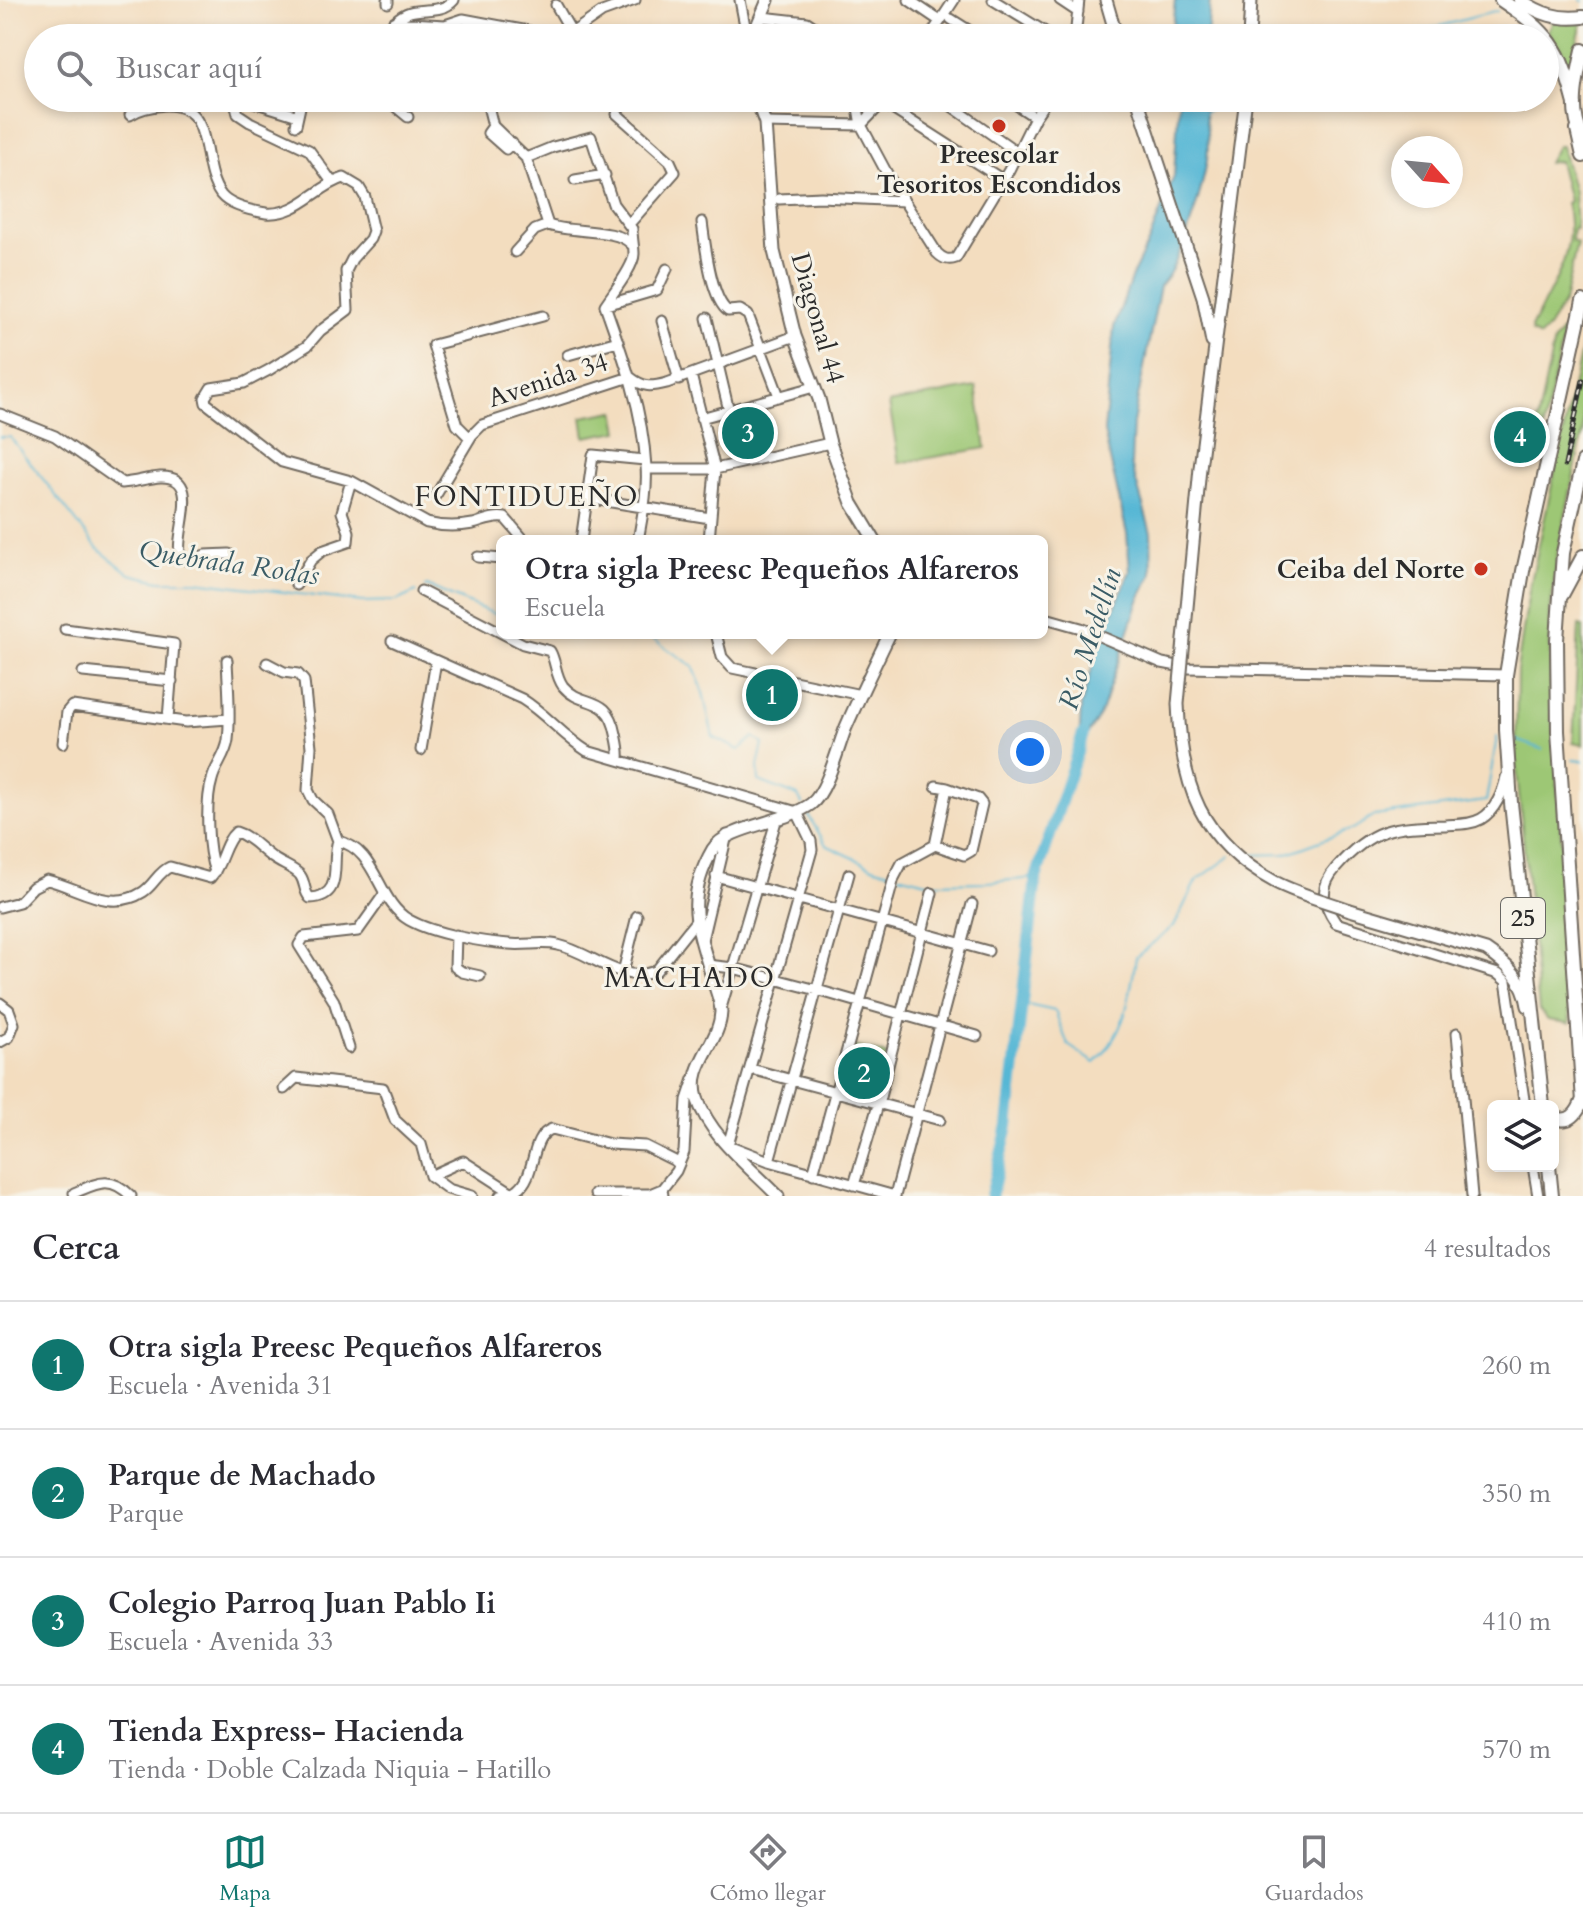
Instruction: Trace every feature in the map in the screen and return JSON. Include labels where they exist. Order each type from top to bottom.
[{"type":"highway","points":[[1501,0],[1535,24]]},
{"type":"highway","points":[[1520,0],[1536,11],[1556,17],[1583,17]]},
{"type":"highway","points":[[1583,50],[1575,104],[1583,156]]},
{"type":"highway","points":[[1559,57],[1575,104]]},
{"type":"highway","points":[[1576,123],[1583,138]]},
{"type":"highway","name":"25","points":[[1541,1100],[1513,818],[1506,730],[1506,675],[1523,571],[1583,301]]},
{"type":"highway","name":"25","points":[[1583,463],[1563,553],[1558,601],[1559,741],[1581,1031],[1583,1100]]},
{"type":"highway","points":[[1558,601],[1583,555]]},
{"type":"highway","points":[[1559,1118],[1567,1120],[1574,1116],[1583,1100]]},
{"type":"highway","points":[[1550,1172],[1552,1196]]},
{"type":"main road","points":[[759,24],[768,0]]},
{"type":"main road","points":[[1106,0],[1113,24]]},
{"type":"main road","points":[[1250,24],[1251,0]]},
{"type":"main road","name":"Diagonal 44","points":[[761,112],[765,123],[774,251],[795,336],[852,503],[871,535]]},
{"type":"main road","points":[[1142,112],[1203,297],[1214,358]]},
{"type":"main road","points":[[1244,112],[1200,468],[1178,704],[1179,737],[1188,784],[1210,827],[1229,849],[1278,883],[1350,910],[1486,950],[1511,970],[1521,981],[1527,1001],[1541,1100]]},
{"type":"main road","points":[[778,1196],[728,1145],[708,1120],[697,1098],[694,1079],[718,1025],[721,1008],[695,922],[695,902],[703,867],[719,840],[776,821],[818,797],[887,639]]},
{"type":"street","points":[[393,22],[407,13],[446,7],[454,0]]},
{"type":"street","points":[[596,0],[602,12]]},
{"type":"street","points":[[585,24],[602,12],[635,0]]},
{"type":"street","points":[[740,0],[745,24]]},
{"type":"street","points":[[909,0],[940,21]]},
{"type":"street","points":[[938,24],[954,0]]},
{"type":"street","points":[[993,0],[1032,24]]},
{"type":"street","points":[[1060,0],[1078,12]]},
{"type":"street","points":[[1077,24],[1079,0]]},
{"type":"street","points":[[556,5],[567,24]]},
{"type":"street","points":[[762,17],[810,24]]},
{"type":"street","points":[[448,24],[463,19],[490,24]]},
{"type":"street","points":[[951,19],[959,24]]},
{"type":"street","points":[[393,22],[428,24]]},
{"type":"street","points":[[130,115],[134,112]]},
{"type":"street","points":[[193,112],[199,121],[219,193],[226,200],[265,213],[278,213],[301,205],[332,182],[344,178],[359,187],[365,197],[373,231],[346,271],[348,310],[320,331],[307,346],[269,370],[244,383],[211,388],[205,398],[216,413],[282,462],[351,481],[419,519],[440,526],[505,518],[521,535]]},
{"type":"street","points":[[238,112],[250,122],[309,150],[332,182]]},
{"type":"street","points":[[275,112],[297,121],[299,112]]},
{"type":"street","points":[[402,112],[408,117]]},
{"type":"street","points":[[490,112],[493,126],[526,158],[548,225]]},
{"type":"street","points":[[859,112],[861,125],[904,201],[937,253],[946,260],[956,258],[1003,180],[1038,112]]},
{"type":"street","points":[[765,123],[861,125],[873,112]]},
{"type":"street","points":[[903,112],[1003,180]]},
{"type":"street","points":[[960,112],[1017,152]]},
{"type":"street","points":[[1027,112],[1035,117]]},
{"type":"street","points":[[617,114],[670,161],[675,172],[630,223]]},
{"type":"street","points":[[526,158],[553,147],[589,137],[593,139],[613,204],[630,223],[634,253],[632,262],[605,305]]},
{"type":"street","points":[[575,180],[605,175]]},
{"type":"street","points":[[779,199],[821,197],[904,201]]},
{"type":"street","points":[[702,222],[713,280],[722,307],[728,311],[740,310],[748,315],[779,396]]},
{"type":"street","points":[[515,252],[535,230],[548,225],[560,230],[621,235],[631,244]]},
{"type":"street","points":[[605,305],[657,290],[667,269]]},
{"type":"street","points":[[605,305],[630,377],[642,429],[646,464],[639,535]]},
{"type":"street","points":[[470,438],[457,425],[433,345],[543,316]]},
{"type":"street","points":[[707,318],[729,411]]},
{"type":"street","points":[[662,321],[679,380]]},
{"type":"street","name":"Avenida 34","points":[[436,495],[470,438],[482,425],[630,377],[640,385],[650,387],[679,380],[795,336]]},
{"type":"street","points":[[568,355],[618,341]]},
{"type":"street","points":[[691,375],[715,469],[709,535]]},
{"type":"street","points":[[701,418],[814,387]]},
{"type":"street","points":[[0,414],[55,436],[122,483],[161,477],[179,483],[185,496],[178,546],[181,557],[190,561],[205,555],[229,554]]},
{"type":"street","points":[[582,535],[595,454],[646,464],[715,469],[830,443]]},
{"type":"street","points":[[296,585],[311,560],[322,551],[348,542],[350,537],[342,512],[351,481]]},
{"type":"street","points":[[587,498],[710,518]]},
{"type":"street","points":[[478,557],[496,558]]},
{"type":"street","points":[[421,591],[496,630]]},
{"type":"street","points":[[1048,619],[1081,628],[1162,663],[1188,668],[1506,675]]},
{"type":"street","points":[[65,629],[169,642],[176,649],[168,719]]},
{"type":"street","points":[[513,639],[550,651],[562,685],[604,707],[611,717],[619,759]]},
{"type":"street","points":[[718,639],[722,657],[732,668],[861,695]]},
{"type":"street","points":[[392,641],[522,699],[567,739],[587,751],[800,810],[812,850],[728,1145],[769,1161],[895,1196],[972,904]]},
{"type":"street","points":[[215,872],[211,861],[209,800],[212,777],[226,750],[229,719],[227,660]]},
{"type":"street","points":[[421,750],[436,661]]},
{"type":"street","points":[[0,907],[19,902],[33,887],[47,880],[100,899],[125,901],[151,887],[163,870],[170,867],[176,866],[207,878],[215,872],[228,840],[240,832],[273,859],[298,873],[306,895],[314,899],[327,891],[336,875],[334,852],[338,841],[328,814],[313,800],[308,790],[311,747],[304,681],[298,674],[284,672],[267,663]]},
{"type":"street","points":[[83,672],[172,681]]},
{"type":"street","points":[[762,715],[770,676]]},
{"type":"street","points":[[63,743],[67,712],[72,706],[186,722],[229,719]]},
{"type":"street","points":[[1510,762],[1496,802],[1480,819],[1467,824],[1412,826],[1371,836],[1354,848],[1332,873],[1326,883],[1324,902],[1336,923],[1498,974],[1506,981],[1524,1100]]},
{"type":"street","points":[[813,1174],[896,874],[902,863],[935,845],[964,855],[971,851],[982,804],[978,799],[941,787],[935,845]]},
{"type":"street","points":[[721,1008],[776,821]]},
{"type":"street","points":[[702,940],[727,835]]},
{"type":"street","points":[[338,841],[357,849],[385,893],[407,919],[456,935],[511,945],[558,945],[633,975],[656,971],[695,922]]},
{"type":"street","points":[[769,1161],[849,874]]},
{"type":"street","points":[[716,876],[988,951]]},
{"type":"street","points":[[349,1048],[334,1001],[299,945],[304,937],[358,931],[385,893]]},
{"type":"street","points":[[854,1185],[878,1105],[932,893]]},
{"type":"street","points":[[623,972],[637,916]]},
{"type":"street","points":[[456,935],[455,967],[480,976]]},
{"type":"street","points":[[708,965],[733,968],[817,990],[977,1036]]},
{"type":"street","points":[[0,1003],[9,1010],[14,1024],[9,1037],[0,1042]]},
{"type":"street","points":[[1457,1033],[1472,1196]]},
{"type":"street","points":[[751,1069],[940,1120]]},
{"type":"street","points":[[284,1089],[296,1078],[377,1086],[387,1093],[395,1120],[421,1144],[430,1176],[444,1192],[472,1196]]},
{"type":"street","points":[[595,1194],[662,1193],[676,1171],[685,1142],[687,1100],[694,1079]]},
{"type":"street","points":[[500,1196],[521,1187],[540,1139],[552,1129],[610,1144],[645,1146],[679,1163]]},
{"type":"street","points":[[430,1176],[463,1161],[511,1192]]},
{"type":"street","points":[[1534,1172],[1538,1196]]},
{"type":"street","points":[[74,1193],[106,1182],[117,1184],[131,1196]]},
{"type":"green space","points":[[1582,22],[1569,75],[1559,54],[1559,24],[1552,24]]},
{"type":"green space","points":[[1557,146],[1561,146],[1574,192],[1576,229],[1573,229],[1572,241],[1577,243],[1564,302],[1540,337],[1532,333],[1531,328],[1561,268],[1569,237],[1566,203],[1569,201],[1559,161],[1548,163]]},
{"type":"green space","points":[[1565,326],[1539,449],[1535,432],[1554,341]]},
{"type":"green space","points":[[1583,341],[1583,431],[1558,551],[1550,613],[1550,684],[1564,877],[1570,1023],[1548,1020],[1539,1010],[1516,761],[1517,670],[1529,591]]},
{"type":"green space","points":[[976,387],[986,448],[899,463],[889,403]]},
{"type":"green space","points":[[615,411],[619,431],[585,437],[582,417]]},
{"type":"green space","points":[[1579,625],[1583,626],[1583,745],[1573,743]]},
{"type":"green space","points":[[854,1046],[887,1055],[876,1100],[841,1090]]},
{"type":"water","points":[[1175,0],[1210,0],[1208,24],[1172,24]]},
{"type":"water","points":[[1178,112],[1205,112],[1208,153],[1204,173],[1190,227],[1176,262],[1160,286],[1133,423],[1131,464],[1151,533],[1152,575],[1141,595],[1100,715],[1079,747],[1081,706],[1096,654],[1130,571],[1127,534],[1104,432],[1114,327],[1174,176]]},
{"type":"waterway","points":[[1447,24],[1497,11]]},
{"type":"waterway","name":"Quebrada Rodas","points":[[0,437],[10,437],[97,548],[130,574],[160,581],[196,581],[362,602],[396,601],[416,592]]},
{"type":"waterway","name":"Quebrada Rodas","points":[[425,587],[496,615]]},
{"type":"waterway","name":"Quebrada Rodas","points":[[653,639],[693,666],[702,688],[713,737],[739,750],[754,737],[763,744],[758,766],[759,781],[798,796],[802,804]]},
{"type":"waterway","name":"Río Medellín","points":[[991,1196],[1008,1126],[1036,878],[1083,734]]},
{"type":"waterway","points":[[1245,855],[1285,854],[1353,829],[1374,816],[1486,801],[1497,737]]},
{"type":"waterway","points":[[1516,740],[1542,749]]},
{"type":"waterway","points":[[1573,760],[1583,761]]},
{"type":"waterway","name":"Quebrada Rodas","points":[[807,813],[826,845],[893,873]]},
{"type":"waterway","points":[[1023,1004],[1055,1011],[1068,1045],[1095,1063],[1120,1027],[1136,957],[1174,926],[1196,881],[1231,856]]},
{"type":"waterway","name":"Quebrada Rodas","points":[[899,875],[931,883],[1036,878]]},
{"type":"railway","points":[[1565,465],[1583,380]]},
{"type":"place","name":"Preescolar Tesoritos Escondidos","points":[[999,126]]},
{"type":"place","name":"Colegio Parroq Juan Pablo Ii","points":[[748,433]]},
{"type":"place","name":"Tienda Express- Hacienda","points":[[1520,437]]},
{"type":"place","name":"Ceiba del Norte","points":[[1481,569]]},
{"type":"place","name":"Otra sigla Preesc Pequeños Alfareros","points":[[772,695]]},
{"type":"place","name":"Parque de Machado","points":[[864,1073]]},
{"type":"district","name":"FONTIDUEÑO","points":[[527,497]]},
{"type":"district","name":"MACHADO","points":[[690,978]]}]
